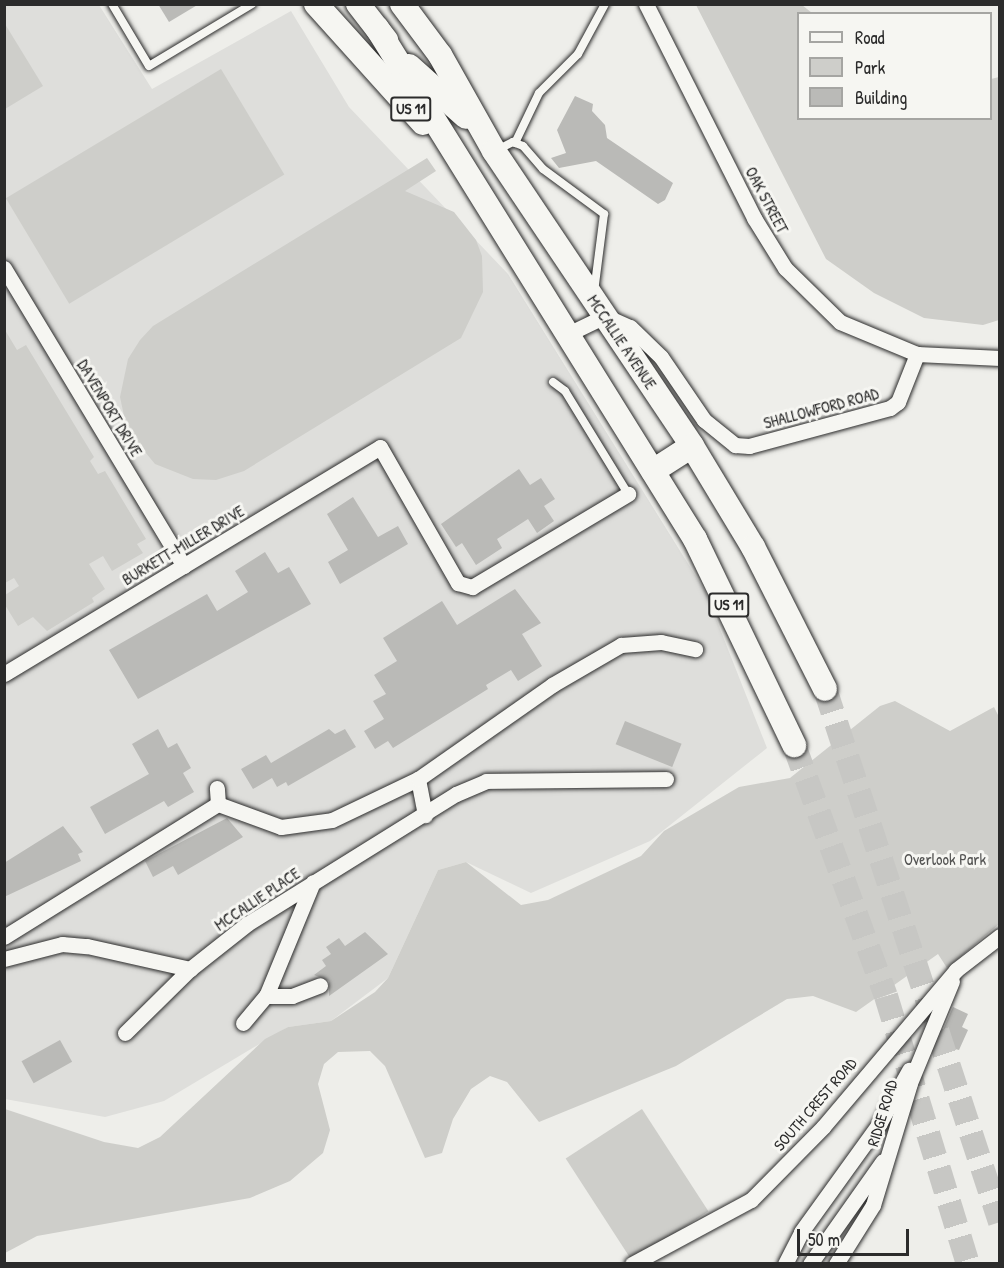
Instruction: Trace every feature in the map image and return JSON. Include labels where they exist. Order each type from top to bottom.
[{"type":"main road","name":"US 11","points":[[316,4],[430,130],[498,219],[696,539],[794,745]]},
{"type":"main road","points":[[358,4],[377,28],[498,219]]},
{"type":"main road","name":"MCCALLIE AVENUE","points":[[402,4],[504,147],[599,308],[692,446],[753,547],[825,689]]},
{"type":"main road","points":[[377,28],[504,147]]},
{"type":"main road","points":[[653,471],[692,446]]},
{"type":"street","name":"OAK STREET","points":[[646,4],[754,218],[785,268],[840,322],[917,354]]},
{"type":"street","name":"DAVENPORT DRIVE","points":[[4,268],[184,566]]},
{"type":"street","points":[[570,333],[599,308]]},
{"type":"street","name":"SHALLOWFORD ROAD","points":[[599,308],[630,327],[661,357],[704,420],[721,436],[749,446],[890,408],[897,402],[917,354]]},
{"type":"street","points":[[917,354],[999,358]]},
{"type":"street","name":"BURKETT-MILLER DRIVE","points":[[4,674],[380,447],[458,583],[472,587],[628,494]]},
{"type":"street","points":[[4,937],[217,796],[281,827],[332,820],[418,779],[552,685],[621,645],[661,642],[695,649]]},
{"type":"street","points":[[418,779],[425,815]]},
{"type":"street","name":"MCCALLIE PLACE","points":[[125,1033],[190,969],[247,924],[313,882],[486,781],[666,779]]},
{"type":"street","points":[[243,1023],[266,996],[313,882]]},
{"type":"street","name":"SOUTH CREST ROAD","points":[[632,1263],[751,1200],[823,1128],[956,970],[999,936]]},
{"type":"street","points":[[4,959],[62,944],[87,946],[190,969]]},
{"type":"street","name":"RIDGE ROAD","points":[[836,1263],[873,1205],[924,1048],[956,970]]},
{"type":"street","points":[[266,996],[292,996],[320,985]]},
{"type":"street","points":[[785,1263],[801,1232],[879,1124],[924,1048]]},
{"type":"street","points":[[810,1263],[889,1153]]},
{"type":"lane","points":[[112,4],[149,66],[252,4]]},
{"type":"lane","points":[[599,308],[604,214],[504,147],[539,93],[578,54],[605,4]]},
{"type":"lane","points":[[553,382],[565,391],[628,494]]},
{"type":"shaded area","points":[[4,5],[99,5],[152,89],[291,11],[349,107],[508,274],[705,591],[767,748],[650,841],[531,893],[466,862],[438,870],[388,978],[331,1021],[288,1027],[164,1101],[105,1117],[5,1099]]},
{"type":"green space","points":[[696,5],[802,5],[811,12],[797,12],[797,120],[992,120],[992,79],[999,77],[999,320],[983,325],[924,318],[874,293],[826,259]]},
{"type":"green space","points":[[5,24],[43,86],[4,109]]},
{"type":"green space","points":[[221,69],[284,174],[69,304],[6,198]]},
{"type":"green space","points":[[427,158],[436,171],[405,191],[454,212],[476,240],[482,256],[483,292],[461,338],[244,471],[216,480],[193,479],[155,464],[127,430],[120,397],[128,359],[140,340],[153,326]]},
{"type":"green space","points":[[5,330],[17,350],[26,345],[94,457],[90,461],[98,474],[105,471],[146,539],[137,544],[143,553],[112,571],[103,556],[89,564],[105,589],[92,598],[94,602],[47,631],[33,617],[18,626],[5,605],[5,595],[19,586],[14,578],[5,583]]},
{"type":"green space","name":"Overlook Park","points":[[895,701],[950,731],[994,707],[999,717],[999,924],[947,968],[938,954],[856,1012],[813,996],[787,999],[676,1066],[539,1122],[507,1082],[490,1076],[471,1089],[453,1119],[442,1153],[425,1158],[385,1066],[370,1051],[338,1052],[324,1064],[318,1084],[330,1130],[323,1153],[290,1181],[250,1198],[37,1236],[5,1253],[5,1109],[104,1142],[138,1148],[160,1137],[265,1039],[288,1027],[331,1021],[375,992],[388,978],[438,870],[466,862],[521,905],[548,900],[641,856],[664,831],[739,787],[790,778],[880,706]]},
{"type":"green space","points":[[642,1109],[708,1211],[632,1261],[566,1159]]},
{"type":"building","points":[[158,4],[199,4],[169,22]]},
{"type":"building","points":[[575,96],[593,104],[592,111],[605,125],[607,138],[673,183],[665,200],[658,204],[596,161],[559,168],[551,158],[566,153],[557,130]]},
{"type":"building","points":[[519,469],[530,485],[541,478],[555,499],[544,506],[554,521],[537,533],[528,519],[497,539],[502,548],[476,565],[462,543],[456,547],[441,524]]},
{"type":"building","points":[[353,497],[378,537],[398,526],[408,544],[340,584],[328,562],[348,550],[327,514]]},
{"type":"building","points":[[265,552],[278,573],[289,567],[311,604],[138,699],[109,650],[207,594],[217,611],[248,592],[235,571]]},
{"type":"building","points":[[515,589],[541,623],[522,634],[542,666],[518,681],[511,670],[486,685],[488,689],[393,748],[388,741],[375,749],[364,731],[384,719],[373,701],[386,694],[374,675],[397,661],[383,638],[442,601],[457,625]]},
{"type":"building","points":[[625,721],[682,744],[672,767],[616,744]]},
{"type":"building","points":[[158,729],[168,748],[177,743],[191,768],[183,773],[194,792],[168,807],[164,801],[105,834],[90,807],[149,774],[132,744]]},
{"type":"building","points":[[329,729],[335,734],[345,729],[356,747],[288,786],[286,782],[277,787],[272,778],[253,789],[241,769],[266,755],[271,763]]},
{"type":"building","points":[[227,818],[243,837],[178,875],[173,866],[153,877],[145,861]]},
{"type":"building","points":[[63,826],[83,852],[78,854],[81,861],[4,897],[4,863]]},
{"type":"building","points":[[365,932],[388,954],[329,996],[329,981],[314,975],[326,966],[322,960],[331,954],[326,947],[339,938],[345,946]]},
{"type":"building","points":[[953,1007],[968,1014],[962,1027],[968,1030],[959,1050],[937,1044]]},
{"type":"building","points":[[60,1040],[72,1062],[34,1083],[22,1061]]},
{"type":"tunnel","points":[[825,689],[1000,1222]]},
{"type":"tunnel","points":[[794,745],[886,996],[968,1264]]}]
